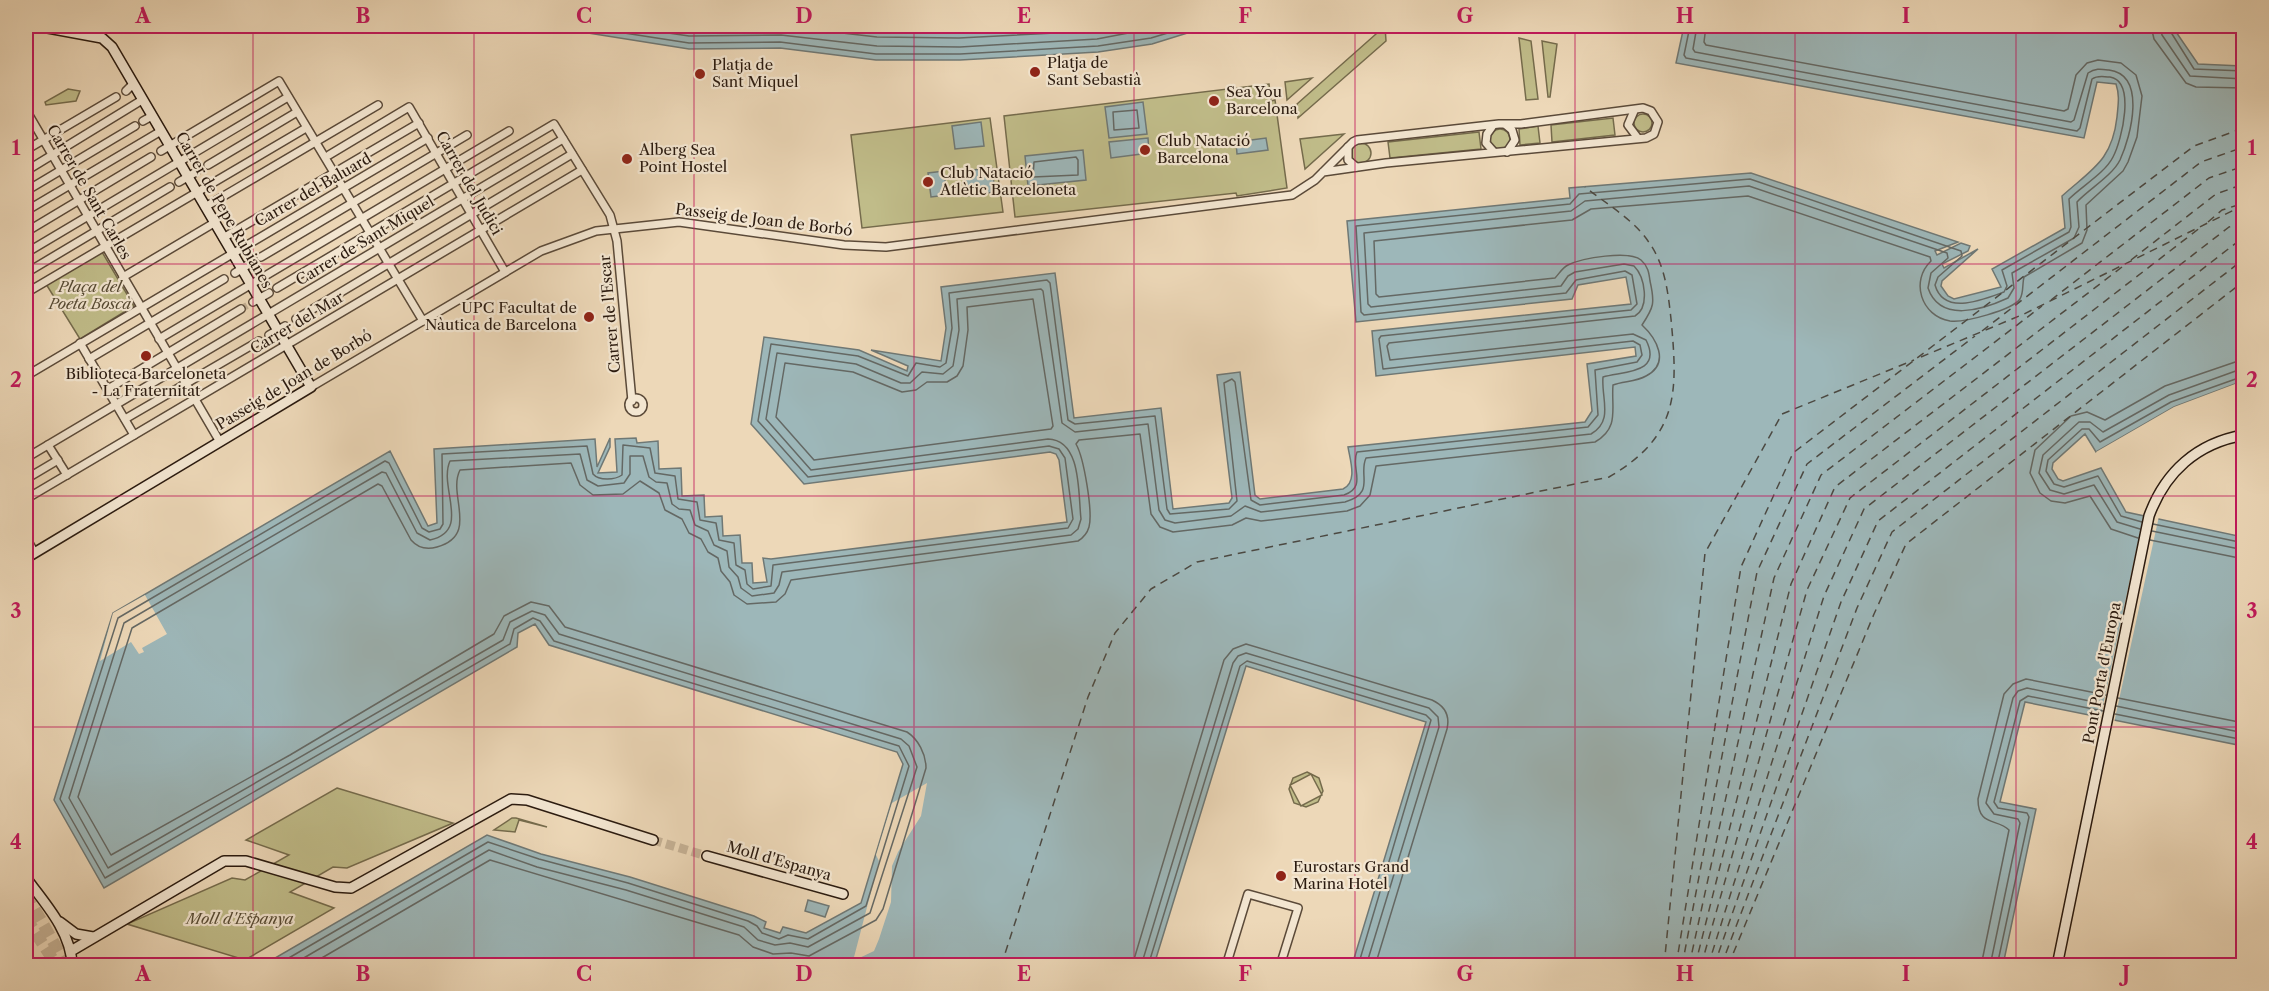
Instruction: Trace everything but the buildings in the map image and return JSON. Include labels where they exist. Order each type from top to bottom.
[{"type":"street","name":"Carrer de Pepe Rubianes","points":[[36,26],[102,38],[112,47],[142,100],[148,118],[161,131],[165,149],[179,162],[242,269],[256,301],[268,314],[311,387]]},
{"type":"street","points":[[165,149],[279,81],[423,321]]},
{"type":"street","points":[[126,91],[133,84]]},
{"type":"street","points":[[26,150],[116,97]]},
{"type":"street","points":[[26,253],[288,98]]},
{"type":"street","points":[[26,171],[142,100]]},
{"type":"street","points":[[205,207],[378,105]]},
{"type":"street","name":"Carrer del Judici","points":[[329,155],[409,107],[506,272]]},
{"type":"street","name":"Passeig de Joan de Borbó","points":[[26,558],[506,272],[563,242],[613,227],[679,222],[844,245],[886,247],[1292,195],[1323,172],[1349,146],[1362,140],[1647,109],[1654,114],[1658,122],[1656,130],[1650,137],[1323,172]]},
{"type":"street","name":"Carrer de Sant Carles","points":[[26,110],[220,442]]},
{"type":"street","points":[[1634,111],[1628,125],[1637,137]]},
{"type":"street","points":[[208,165],[297,112]]},
{"type":"street","points":[[223,238],[418,123]]},
{"type":"street","points":[[26,129],[34,124]]},
{"type":"street","name":"Carrer de l'Escar","points":[[454,184],[554,124],[609,215],[613,227],[619,249],[632,401]]},
{"type":"street","points":[[1503,124],[1512,130],[1515,140],[1507,152]]},
{"type":"street","points":[[26,191],[135,126]]},
{"type":"street","points":[[1492,127],[1487,134],[1486,143],[1495,152]]},
{"type":"street","points":[[26,293],[306,128]]},
{"type":"street","points":[[26,211],[161,131]]},
{"type":"street","points":[[159,339],[509,131]]},
{"type":"street","points":[[261,257],[467,135]]},
{"type":"street","name":"Carrer del Baluard","points":[[26,376],[428,138]]},
{"type":"street","name":"Carrer de Sant Miquel","points":[[26,458],[563,139]]},
{"type":"street","points":[[1349,146],[1347,156],[1356,167]]},
{"type":"street","points":[[296,319],[572,154]]},
{"type":"street","points":[[26,232],[151,157]]},
{"type":"street","name":"Carrer del Mar","points":[[26,500],[582,170]]},
{"type":"street","points":[[277,288],[454,184]]},
{"type":"street","points":[[26,273],[170,187]]},
{"type":"street","points":[[123,277],[214,223]]},
{"type":"street","points":[[89,359],[224,279]]},
{"type":"street","points":[[256,301],[269,293]]},
{"type":"street","points":[[108,389],[241,309]]},
{"type":"street","points":[[125,419],[259,341]]},
{"type":"street","points":[[80,343],[134,435]]},
{"type":"street","name":"Pont Porta d'Europa","points":[[2057,966],[2149,516],[2158,494],[2176,469],[2205,447],[2244,435]]},
{"type":"street","points":[[48,445],[67,475]]},
{"type":"street","points":[[26,478],[57,460]]},
{"type":"street","points":[[26,538],[35,553]]},
{"type":"street","points":[[71,951],[208,869],[230,860],[246,861],[335,887],[355,887],[511,799],[527,801],[653,840]]},
{"type":"street","name":"Moll d'Espanya","points":[[707,856],[843,894]]},
{"type":"street","points":[[26,878],[54,917],[71,951],[72,966]]},
{"type":"street","points":[[1226,966],[1248,894],[1298,908],[1280,966]]},
{"type":"street","points":[[54,917],[76,934],[94,937]]},
{"type":"green space","points":[[1385,26],[1386,41],[1298,118],[1297,104]]},
{"type":"green space","points":[[1519,38],[1531,41],[1538,99],[1526,100]]},
{"type":"green space","points":[[1542,41],[1557,44],[1550,97],[1548,97]]},
{"type":"green space","points":[[1312,78],[1287,100],[1285,82]]},
{"type":"green space","name":"Club Natació Barcelona","points":[[1269,84],[1271,101],[1275,100],[1287,188],[1237,196],[1236,193],[1015,217],[1004,116]]},
{"type":"green space","points":[[68,89],[80,91],[76,101],[46,105],[45,102]]},
{"type":"green space","points":[[1639,114],[1647,114],[1652,119],[1650,130],[1639,132],[1634,127],[1634,119]]},
{"type":"green space","name":"Club Natació Atlètic Barceloneta","points":[[990,118],[1003,212],[862,228],[851,135]]},
{"type":"green space","points":[[1613,118],[1615,135],[1552,142],[1551,125]]},
{"type":"green space","points":[[1538,126],[1540,143],[1520,145],[1519,129]]},
{"type":"green space","points":[[1500,129],[1507,132],[1510,139],[1507,146],[1500,149],[1493,146],[1490,139],[1493,132]]},
{"type":"green space","points":[[1479,132],[1481,149],[1390,158],[1388,142]]},
{"type":"green space","points":[[1344,134],[1305,169],[1300,139]]},
{"type":"green space","points":[[1361,143],[1368,146],[1371,153],[1368,160],[1361,163],[1354,160],[1351,153],[1354,146]]},
{"type":"green space","name":"Plaça del Poeta Boscà","points":[[102,252],[134,306],[80,339],[46,284]]},
{"type":"green space","points":[[1307,772],[1311,774],[1291,785],[1293,778]]},
{"type":"green space","points":[[1311,774],[1319,778],[1322,794]]},
{"type":"green space","points":[[1290,786],[1301,805],[1294,803]]},
{"type":"green space","name":"Moll d'Espanya","points":[[337,788],[453,823],[347,868],[333,867],[290,892],[334,908],[245,960],[127,924],[232,878],[245,880],[289,855],[246,840]]},
{"type":"green space","points":[[1321,796],[1318,802],[1306,807],[1302,806]]},
{"type":"green space","points":[[512,818],[547,827],[519,820],[515,832],[494,830]]},
{"type":"water","points":[[544,26],[1210,26],[1152,44],[1098,52],[960,60],[876,60],[780,48],[689,49]]},
{"type":"water","points":[[1684,26],[2172,26],[2198,64],[2242,66],[2243,27],[2243,381],[2174,407],[2096,452],[2085,434],[2053,463],[2052,469],[2058,479],[2063,481],[2101,468],[2126,512],[2243,537],[2243,746],[2025,702],[2000,802],[2036,809],[2003,965],[1352,965],[1426,722],[1246,666],[1154,965],[263,965],[487,835],[541,854],[630,877],[754,916],[766,922],[764,928],[780,933],[783,927],[806,933],[861,903],[903,764],[897,752],[549,645],[535,624],[518,633],[517,647],[104,888],[54,800],[113,613],[390,451],[428,526],[437,523],[434,449],[595,439],[597,467],[610,438],[610,447],[598,473],[617,472],[615,439],[636,438],[637,443],[658,441],[659,469],[681,468],[682,496],[704,495],[705,517],[722,516],[723,536],[740,535],[742,563],[752,563],[753,583],[767,582],[763,558],[771,559],[1067,522],[1059,460],[1056,454],[1050,452],[804,484],[751,424],[764,337],[859,350],[907,371],[908,366],[871,350],[941,361],[946,328],[941,287],[1055,273],[1074,418],[1161,408],[1173,509],[1229,503],[1232,498],[1217,375],[1240,372],[1255,495],[1260,499],[1343,489],[1348,486],[1352,476],[1348,447],[1585,422],[1592,411],[1587,364],[1636,356],[1635,347],[1376,376],[1372,331],[1631,304],[1626,277],[1578,285],[1572,299],[1356,322],[1347,221],[1570,198],[1569,188],[1751,173],[1958,242],[1935,251],[1937,255],[1961,243],[1970,246],[1968,251],[1942,264],[1944,268],[1978,249],[1942,281],[1941,286],[1948,296],[1954,299],[2001,287],[1992,269],[2065,228],[2062,196],[2099,163],[2111,144],[2117,117],[2116,84],[2097,82],[2084,138],[1676,63]]},
{"type":"water","points":[[1143,102],[1147,134],[1109,138],[1105,107]]},
{"type":"water","points":[[981,122],[984,146],[955,149],[952,126]]},
{"type":"water","points":[[1148,138],[1149,153],[1111,158],[1109,142]]},
{"type":"water","points":[[1266,138],[1268,150],[1237,154],[1236,142]]},
{"type":"water","points":[[1083,150],[1086,180],[1028,186],[1025,156]]},
{"type":"water","points":[[992,168],[995,192],[966,196],[963,171]]},
{"type":"water","points":[[944,171],[947,195],[931,197],[928,173]]},
{"type":"water","points":[[808,900],[829,906],[825,917],[805,911]]},
{"type":"pier","points":[[2243,381],[2244,384],[2175,410],[2097,454],[2096,452],[2174,407]]},
{"type":"pier","points":[[2144,513],[2159,516],[2114,723],[2100,720]]},
{"type":"pier","points":[[145,595],[167,634],[142,648],[144,652],[139,654],[131,642],[100,661],[113,613]]},
{"type":"pier","points":[[927,783],[921,816],[898,852],[892,866],[891,902],[879,939],[874,951],[853,961],[879,861],[876,855],[892,803]]},
{"type":"ferry route","points":[[1676,966],[1741,567],[1793,453],[2194,146],[2244,128]]},
{"type":"ferry route","points":[[1982,331],[2201,162],[2244,147]]},
{"type":"ferry route","points":[[2051,300],[2209,178],[2244,166]]},
{"type":"ferry route","points":[[2131,260],[2216,194],[2244,184]]},
{"type":"ferry route","points":[[1001,966],[1088,697],[1115,633],[1151,589],[1197,562],[1609,477],[1632,461],[1649,445],[1661,429],[1669,410],[1674,369],[1670,309],[1665,278],[1654,250],[1642,233],[1627,218],[1585,187]]},
{"type":"ferry route","points":[[2208,222],[2222,210],[2244,203]]},
{"type":"ferry route","points":[[1921,357],[2024,314],[2244,205]]},
{"type":"ferry route","points":[[1708,966],[1824,596],[1864,509],[2229,227],[2244,222]]},
{"type":"ferry route","points":[[1701,966],[1807,590],[1850,498],[2201,227]]},
{"type":"ferry route","points":[[1714,966],[1841,602],[1878,521],[2236,243],[2244,240]]},
{"type":"ferry route","points":[[1721,966],[1857,608],[1892,532],[2244,259]]},
{"type":"ferry route","points":[[1695,966],[1791,584],[1835,487],[2122,267]]},
{"type":"ferry route","points":[[1728,966],[1874,614],[1906,544],[2244,281]]},
{"type":"ferry route","points":[[1689,966],[1774,578],[1821,475],[2042,306]]},
{"type":"ferry route","points":[[1682,966],[1757,572],[1807,464],[1975,336]]},
{"type":"ferry route","points":[[1664,966],[1705,553],[1782,414],[1914,360]]},
{"type":"tunnel","points":[[241,309],[253,302]]},
{"type":"tunnel","points":[[653,840],[707,856]]},
{"type":"tunnel","points":[[26,894],[67,966]]},
{"type":"tunnel","points":[[26,918],[57,966]]},
{"type":"place","name":"Platja de Sant Sebastià","points":[[1035,72]]},
{"type":"place","name":"Platja de Sant Miquel","points":[[700,74]]},
{"type":"place","name":"Sea You Barcelona","points":[[1214,101]]},
{"type":"place","name":"Club Natació Barcelona","points":[[1145,150]]},
{"type":"place","name":"Alberg Sea Point Hostel","points":[[627,159]]},
{"type":"place","name":"Club Natació Atlètic Barceloneta","points":[[928,182]]},
{"type":"place","name":"UPC Facultat de Nàutica de Barcelona","points":[[589,317]]},
{"type":"place","name":"Biblioteca Barceloneta - La Fraternitat","points":[[146,356]]},
{"type":"place","name":"Eurostars Grand Marina Hotel","points":[[1281,876]]}]
